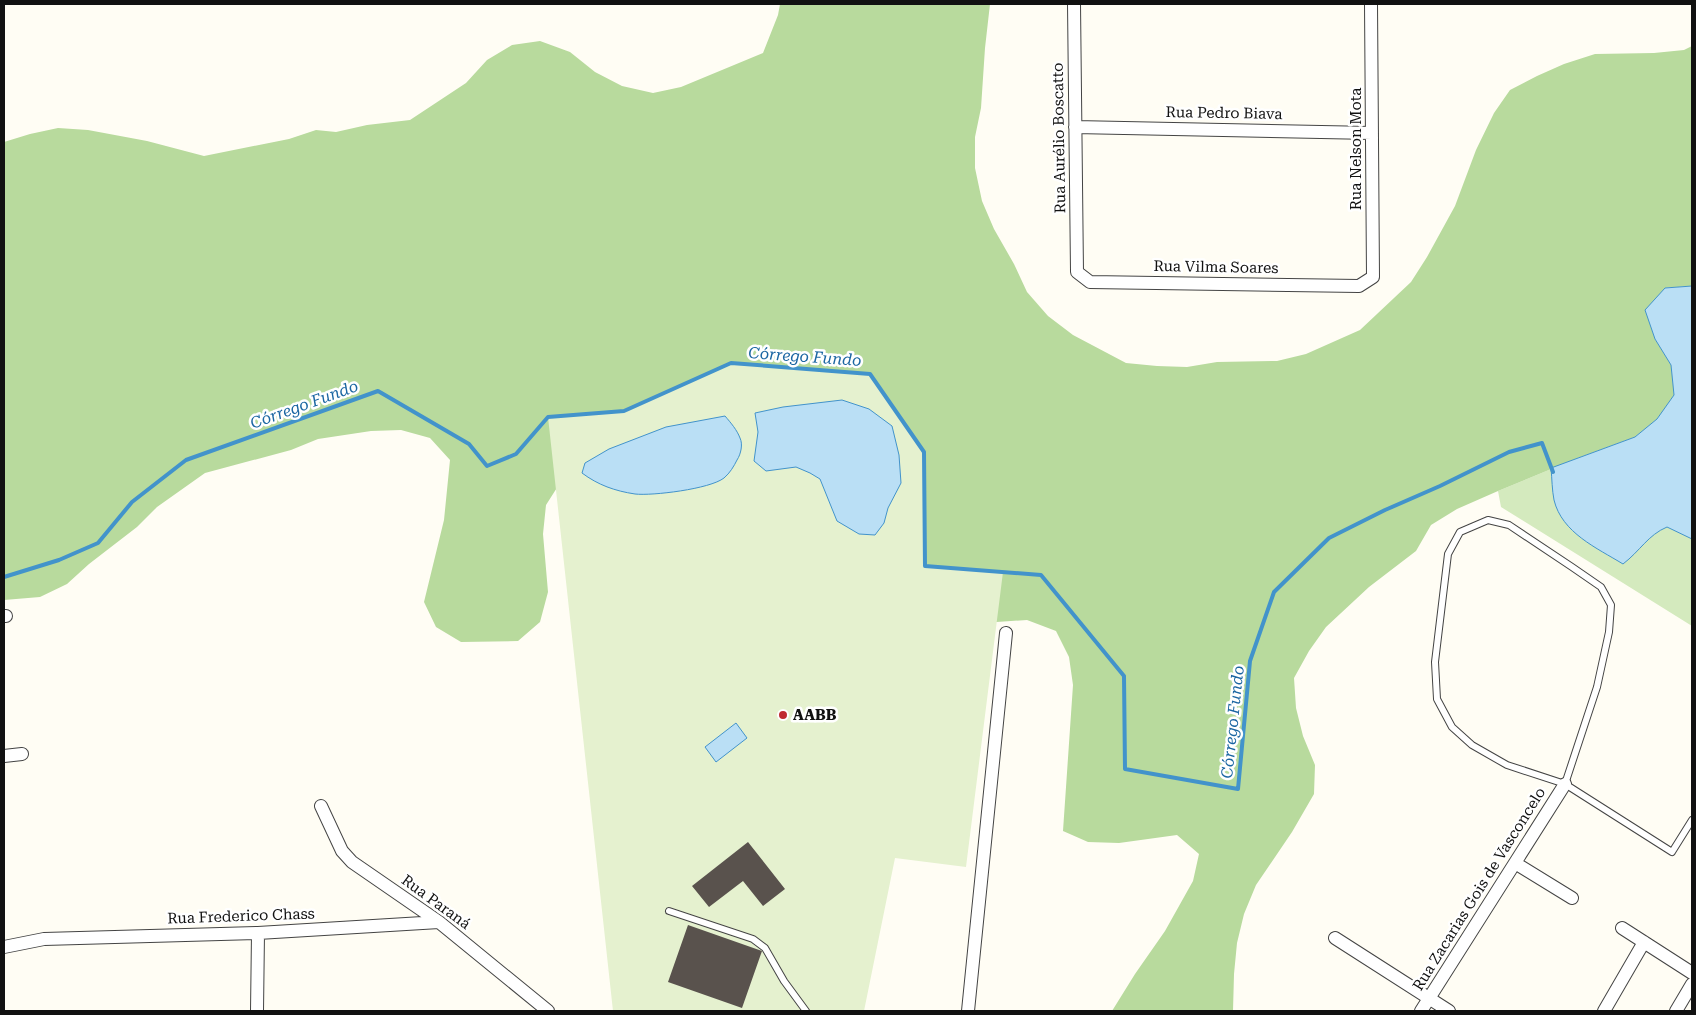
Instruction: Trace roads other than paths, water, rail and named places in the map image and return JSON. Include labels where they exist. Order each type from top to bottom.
[{"type":"street","name":"Rua Aurélio Boscatto","points":[[1074,4],[1077,272]]},
{"type":"street","name":"Rua Nelson Mota","points":[[1358,286],[1373,277],[1371,4]]},
{"type":"street","name":"Rua Pedro Biava","points":[[1075,126],[1372,133]]},
{"type":"street","name":"Rua Vilma Soares","points":[[1077,272],[1090,282],[1358,286]]},
{"type":"street","points":[[968,1011],[1006,633]]},
{"type":"street","points":[[4,756],[22,754]]},
{"type":"street","name":"Rua Zacarias Gois de Vasconcelo","points":[[1421,1011],[1565,784]]},
{"type":"street","name":"Rua Paraná","points":[[321,806],[342,851],[352,862],[439,922],[548,1011]]},
{"type":"street","points":[[1515,863],[1572,898]]},
{"type":"street","name":"Rua Frederico Chass","points":[[4,946],[44,939],[258,933],[439,922]]},
{"type":"street","points":[[1622,928],[1692,973]]},
{"type":"street","points":[[257,1011],[258,933]]},
{"type":"street","points":[[1335,938],[1449,1011]]},
{"type":"street","points":[[1604,1011],[1644,942]]},
{"type":"street","points":[[1676,1011],[1692,984]]},
{"type":"lane","points":[[1565,784],[1597,686],[1610,632],[1611,605],[1600,587],[1572,567],[1509,525],[1488,520],[1460,532],[1448,554],[1435,662],[1438,699],[1452,727],[1472,745],[1507,765],[1565,784],[1672,852],[1692,820]]},
{"type":"lane","points":[[669,911],[753,939],[765,948],[784,980],[806,1011]]},
{"type":"water","points":[[1692,286],[1692,539],[1667,527],[1654,534],[1623,564],[1572,531],[1564,522],[1554,500],[1551,468],[1635,437],[1657,419],[1674,395],[1671,365],[1655,339],[1645,310],[1665,288]]},
{"type":"water","points":[[842,400],[869,409],[892,426],[899,455],[901,483],[888,508],[884,523],[875,535],[859,534],[837,521],[820,479],[796,467],[766,471],[754,461],[758,432],[755,413],[783,407]]},
{"type":"water","points":[[725,416],[739,435],[741,449],[730,472],[717,482],[681,491],[635,494],[607,487],[582,473],[585,463],[609,449],[666,427]]},
{"type":"water","points":[[736,723],[747,738],[716,762],[705,747]]},
{"type":"waterway","name":"Córrego Fundo","points":[[4,577],[59,560],[98,543],[132,502],[186,460],[378,391],[469,444],[487,466],[516,454],[548,417],[624,411],[731,363],[870,374],[924,452],[925,566],[1041,575],[1124,676],[1125,769],[1238,789],[1250,661],[1274,592],[1329,538],[1509,452],[1542,443],[1553,472]]},
{"type":"place","name":"AABB","points":[[783,715]]}]
